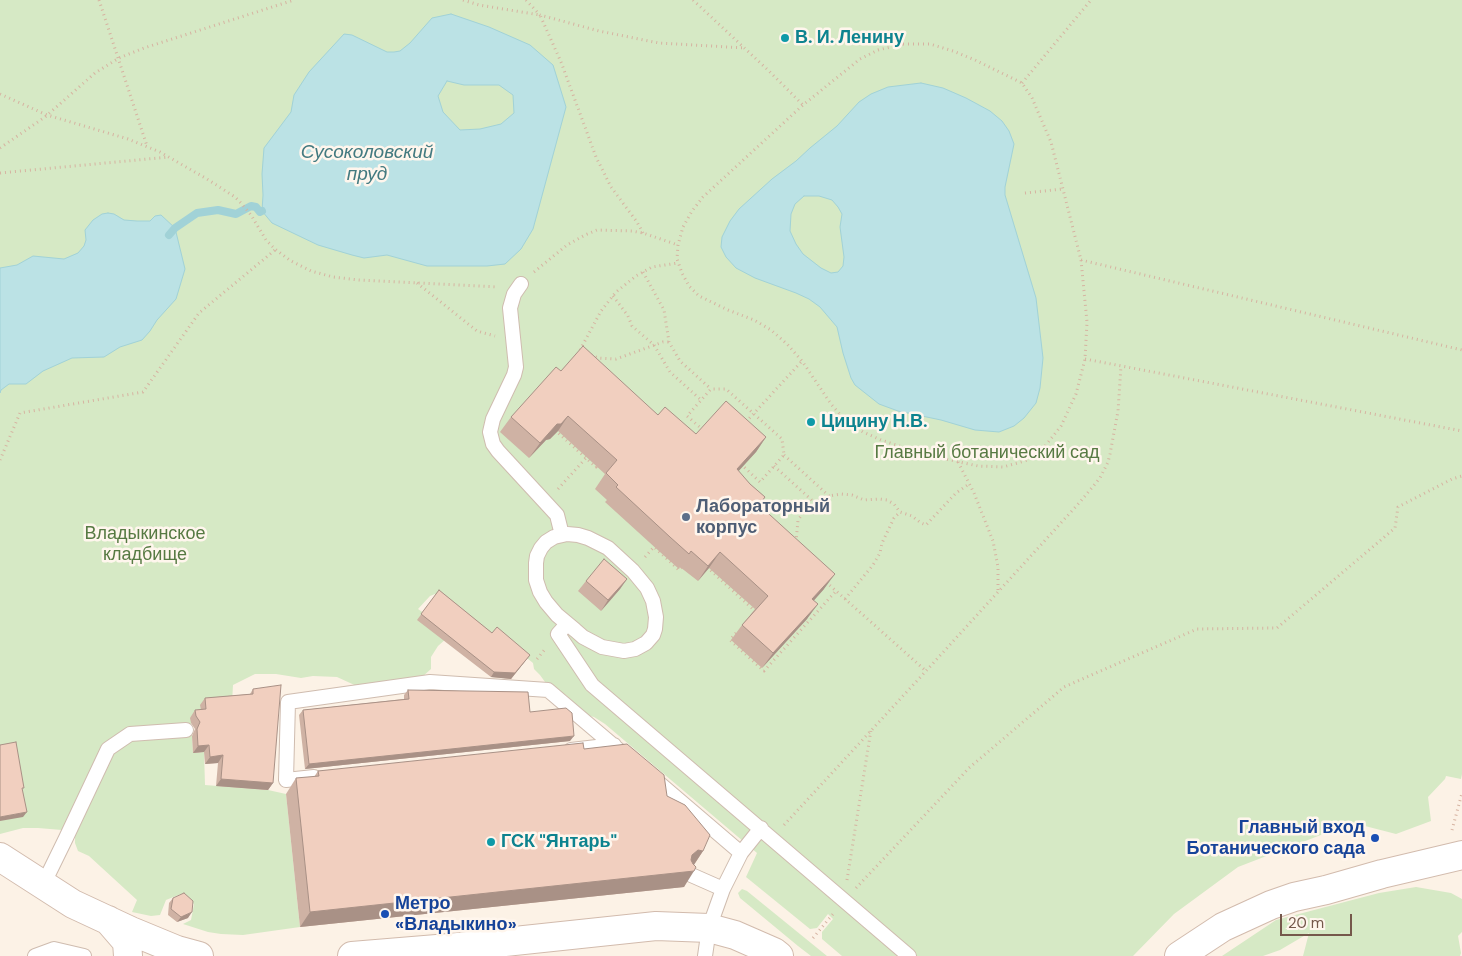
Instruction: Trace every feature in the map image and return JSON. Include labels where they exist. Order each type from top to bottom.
[{"type":"street","points":[[1179,956],[1223,927],[1271,905],[1294,897],[1382,874],[1457,843]]},
{"type":"street","points":[[0,857],[73,904],[178,950],[199,956]]},
{"type":"street","points":[[108,920],[127,942],[128,956]]},
{"type":"street","points":[[352,956],[449,948],[656,926],[709,928],[735,934],[779,956]]},
{"type":"lane","points":[[521,284],[510,304],[516,367],[491,423],[491,436],[493,444],[498,451],[557,515],[562,535]]},
{"type":"lane","points":[[562,535],[578,535],[599,543],[633,571],[652,596],[656,612],[655,629],[653,635],[646,643],[629,650],[619,651],[608,648],[588,640],[567,624],[553,610],[543,597],[538,586],[536,562],[541,548],[551,539],[562,535]]},
{"type":"lane","points":[[567,624],[558,634],[592,685],[909,956]]},
{"type":"lane","points":[[326,776],[286,780],[288,702],[430,682],[548,690],[740,853]]},
{"type":"lane","points":[[0,866],[13,869],[42,885],[108,749],[130,734],[186,730]]},
{"type":"lane","points":[[554,752],[614,745]]},
{"type":"lane","points":[[705,956],[709,928],[723,889],[740,853],[761,828]]},
{"type":"lane","points":[[689,874],[723,889]]},
{"type":"lane","points":[[35,956],[54,950],[84,956]]},
{"type":"path","points":[[99,0],[147,146]]},
{"type":"path","points":[[0,148],[48,115],[95,73],[119,58],[144,48],[294,0]]},
{"type":"path","points":[[462,0],[479,5],[540,15],[599,31],[659,42],[745,48]]},
{"type":"path","points":[[526,0],[540,15],[561,62],[596,157],[611,187],[638,222],[643,233]]},
{"type":"path","points":[[693,0],[769,70],[803,105]]},
{"type":"path","points":[[1022,83],[1091,0]]},
{"type":"path","points":[[903,44],[930,44],[953,51],[1022,83],[1032,98],[1051,142],[1081,260],[1087,322],[1085,359],[1076,394],[1061,426],[1042,450],[1025,461],[1003,467],[978,466],[911,450],[863,432],[846,421],[831,404],[802,361],[771,330],[754,320],[699,296],[689,286],[678,262],[678,245],[683,227],[692,211],[703,197],[803,105],[860,59],[878,50],[903,44]]},
{"type":"path","points":[[0,94],[48,115],[117,135],[147,146],[169,157],[228,192],[251,215],[266,240],[275,249],[297,265],[319,274],[359,280],[508,287],[521,284],[559,250],[590,233],[603,230],[622,230],[643,233],[678,245]]},
{"type":"path","points":[[0,173],[169,157]]},
{"type":"path","points":[[1025,193],[1063,189]]},
{"type":"path","points":[[0,460],[20,413],[143,392],[199,313],[275,249]]},
{"type":"path","points":[[1081,260],[1462,350]]},
{"type":"path","points":[[579,352],[601,311],[613,296],[636,276],[652,267],[678,262]]},
{"type":"path","points":[[643,272],[664,310],[669,342],[680,361],[711,389],[726,389],[782,439],[784,455],[829,496]]},
{"type":"path","points":[[417,283],[477,330],[513,341]]},
{"type":"path","points":[[613,296],[628,316],[632,326],[654,345],[670,372],[701,400]]},
{"type":"path","points":[[588,355],[598,358],[616,359],[663,342],[669,342]]},
{"type":"path","points":[[1085,359],[1462,431]]},
{"type":"path","points":[[742,427],[802,361]]},
{"type":"path","points":[[772,838],[1100,478],[1105,470],[1110,454],[1118,411],[1121,366]]},
{"type":"path","points":[[703,430],[687,416],[711,389]]},
{"type":"path","points":[[552,427],[596,467],[599,463]]},
{"type":"path","points":[[560,435],[563,431]]},
{"type":"path","points":[[577,450],[580,446]]},
{"type":"path","points":[[743,466],[760,482],[784,455]]},
{"type":"path","points":[[546,502],[586,458]]},
{"type":"path","points":[[958,462],[993,541],[998,567],[998,591]]},
{"type":"path","points":[[774,466],[816,503]]},
{"type":"path","points":[[813,938],[844,901],[969,768],[1064,687],[1197,629],[1277,628],[1395,528],[1398,507],[1462,476]]},
{"type":"path","points":[[796,550],[798,520],[804,512],[829,496],[841,494],[852,495],[864,500],[888,500],[900,512],[926,524],[956,493],[969,484]]},
{"type":"path","points":[[845,599],[873,565],[894,518],[900,512]]},
{"type":"path","points":[[633,571],[654,547],[679,570],[688,560]]},
{"type":"path","points":[[700,560],[756,611],[753,614],[756,617]]},
{"type":"path","points":[[822,579],[926,671]]},
{"type":"path","points":[[742,627],[730,640],[764,671],[836,591]]},
{"type":"path","points":[[844,901],[871,730]]},
{"type":"path","points":[[1457,843],[1462,792]]},
{"type":"green space","name":"Главный ботанический сад","points":[[0,0],[1462,0],[1461,779],[1446,776],[1428,797],[1431,821],[1396,834],[1365,826],[1326,833],[1238,867],[1174,914],[1133,956],[842,956],[822,939],[822,932],[833,919],[828,914],[817,928],[810,929],[746,877],[757,853],[605,724],[594,717],[582,714],[572,705],[566,695],[550,689],[534,669],[533,663],[522,654],[435,594],[430,596],[418,609],[447,638],[438,646],[431,657],[431,669],[422,677],[361,688],[337,677],[313,676],[301,678],[276,674],[255,674],[233,685],[232,703],[191,720],[193,753],[204,752],[205,785],[268,790],[286,794],[300,927],[243,935],[208,932],[183,924],[191,920],[194,904],[181,894],[166,900],[160,915],[151,916],[132,912],[137,900],[89,856],[78,851],[75,835],[62,830],[38,828],[23,828],[0,834]]},
{"type":"green space","points":[[1416,887],[1451,893],[1462,899],[1462,932],[1458,936],[1460,956],[1303,956],[1309,933],[1280,950],[1263,956],[1222,956],[1276,920],[1379,893]]},
{"type":"green space","points":[[742,889],[747,891],[827,956],[811,956],[798,946],[740,898],[738,893]]},
{"type":"water","name":"Сусоколовский пруд","points":[[451,14],[489,27],[530,45],[553,65],[566,107],[533,229],[521,249],[505,264],[487,266],[427,266],[387,255],[364,258],[352,255],[318,245],[272,223],[262,211],[264,148],[291,112],[294,95],[309,72],[344,34],[352,35],[387,52],[400,51],[410,43],[432,18]],"holes":[[[447,81],[464,85],[499,85],[513,95],[514,113],[501,124],[480,129],[460,130],[443,112],[438,96]]]},
{"type":"water","points":[[921,83],[943,88],[966,98],[990,111],[1002,121],[1009,131],[1014,144],[1005,195],[1036,298],[1043,358],[1040,388],[1036,403],[1024,418],[1014,426],[999,432],[975,430],[941,420],[898,411],[879,404],[855,385],[843,353],[837,327],[820,307],[809,299],[755,278],[736,268],[726,257],[721,247],[722,237],[739,209],[772,179],[837,126],[859,102],[871,94],[888,87]],"holes":[[[804,196],[819,196],[832,200],[842,214],[840,227],[844,257],[843,266],[838,272],[831,273],[821,268],[803,254],[790,231],[791,214],[795,204]]]},
{"type":"water","points":[[108,213],[124,220],[137,221],[150,221],[155,216],[161,215],[175,228],[185,269],[176,299],[142,340],[120,347],[104,357],[72,358],[43,371],[26,384],[9,384],[0,393],[0,268],[17,265],[33,256],[64,259],[78,253],[86,240],[85,230],[93,220],[102,214]]},
{"type":"building","name":"Лабораторный корпус","points":[[583,346],[658,415],[665,407],[696,434],[726,401],[766,437],[737,469],[765,497],[759,505],[835,574],[812,599],[818,604],[773,653],[742,625],[768,596],[720,552],[708,566],[691,551],[689,554],[670,537],[616,487],[618,485],[606,473],[617,460],[568,416],[561,424],[557,424],[540,443],[511,417],[556,367],[561,371]]},
{"type":"building","points":[[604,559],[627,579],[608,600],[586,581]]},
{"type":"building","points":[[439,590],[492,633],[497,627],[530,655],[515,673],[494,672],[421,614]]},
{"type":"building","points":[[281,685],[273,783],[221,779],[223,755],[210,757],[209,745],[198,746],[197,729],[200,722],[195,710],[206,709],[205,698],[253,694],[253,689]]},
{"type":"building","points":[[408,690],[528,692],[530,712],[566,708],[572,713],[574,736],[309,764],[303,710],[409,699]]},
{"type":"building","points":[[16,742],[27,812],[0,817],[0,745]]},
{"type":"building","name":"ГСК \"Янтарь\"","points":[[583,743],[584,749],[627,744],[664,775],[667,796],[685,805],[710,835],[703,851],[698,850],[692,855],[691,860],[696,867],[694,871],[310,912],[296,778],[319,776],[318,771]]},
{"type":"building","points":[[184,893],[193,901],[192,912],[181,917],[171,909],[173,898]]},
{"type":"waterway","points":[[169,235],[175,228],[197,213],[218,210],[236,214],[251,206],[256,207],[260,212],[262,211]]},
{"type":"place","name":"В. И. Ленину","points":[[785,38]]},
{"type":"place","name":"Цицину Н.В.","points":[[811,422]]},
{"type":"place","name":"Лабораторный корпус","points":[[686,517]]},
{"type":"place","name":"Главный вход Ботанического сада","points":[[1375,838]]},
{"type":"place","name":"ГСК \"Янтарь\"","points":[[491,842]]},
{"type":"place","name":"Метро «Владыкино»","points":[[385,914]]},
{"type":"park label","name":"Владыкинское кладбище","points":[[145,544]]}]
